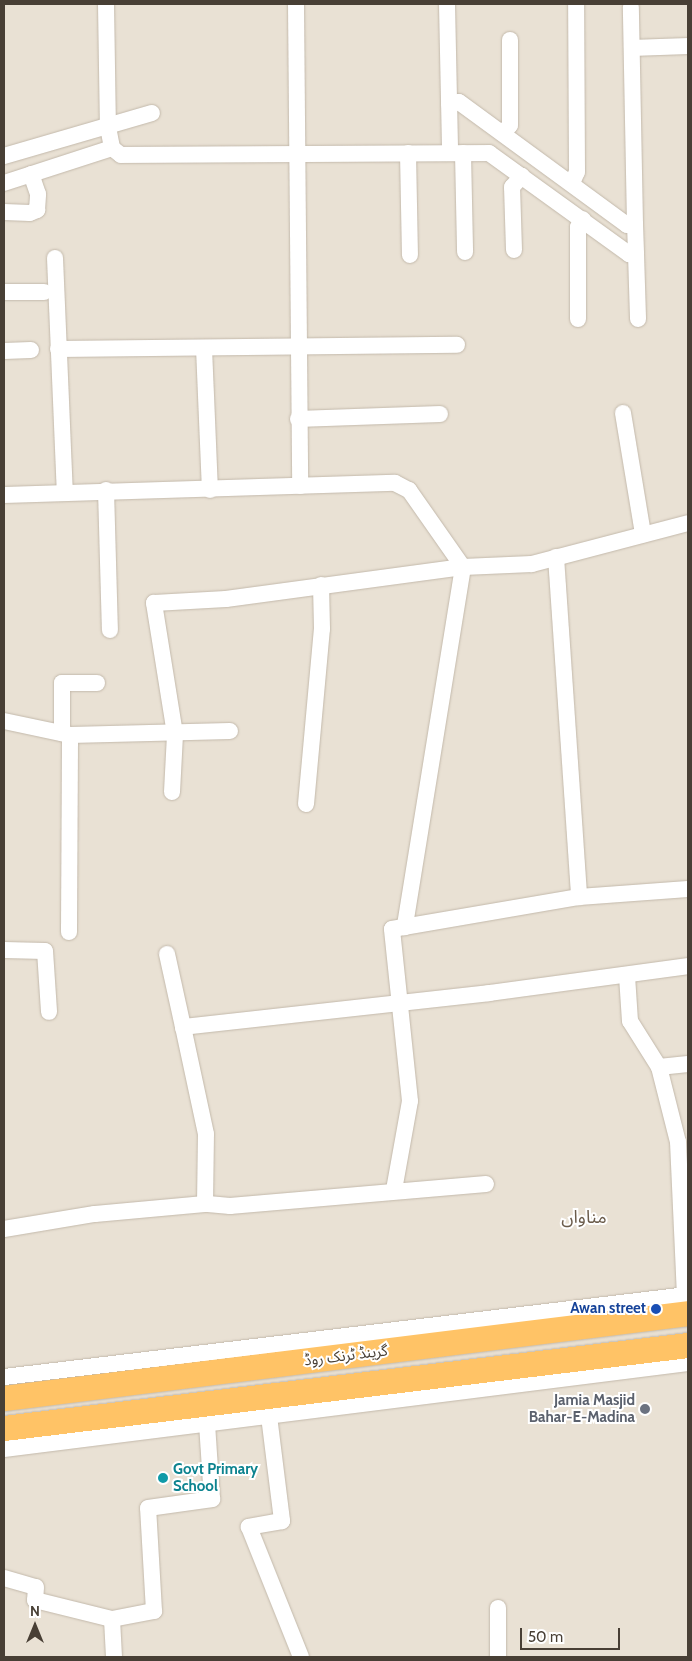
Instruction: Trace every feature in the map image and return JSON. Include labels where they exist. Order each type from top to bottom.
[{"type":"highway","name":"گرینڈ ٹرنک روڈ","points":[[4,1398],[191,1368],[637,1310],[687,1301]]},
{"type":"highway","name":"گرینڈ ٹرنک روڈ","points":[[4,1428],[190,1418],[688,1345]]},
{"type":"highway","points":[[190,1418],[191,1368]]},
{"type":"street","points":[[106,4],[108,127],[112,148],[120,155],[299,156],[489,153],[629,254],[636,254]]},
{"type":"street","points":[[296,4],[299,156],[297,347],[300,486]]},
{"type":"street","points":[[448,4],[449,104],[456,153],[465,252]]},
{"type":"street","points":[[572,183],[577,172],[576,4]]},
{"type":"street","points":[[631,7],[638,319]]},
{"type":"street","points":[[504,132],[510,125],[510,40]]},
{"type":"street","points":[[632,48],[688,46]]},
{"type":"street","points":[[449,104],[459,102],[504,132],[627,225],[635,224]]},
{"type":"street","points":[[4,156],[152,114]]},
{"type":"street","points":[[4,182],[112,148]]},
{"type":"street","points":[[408,153],[410,255]]},
{"type":"street","points":[[4,212],[30,213],[37,210],[38,194],[31,174]]},
{"type":"street","points":[[514,250],[512,187],[522,176]]},
{"type":"street","points":[[578,319],[578,227],[583,219]]},
{"type":"street","points":[[55,258],[65,492]]},
{"type":"street","points":[[4,292],[44,292]]},
{"type":"street","points":[[58,349],[457,345]]},
{"type":"street","points":[[204,348],[210,490]]},
{"type":"street","points":[[4,351],[31,350]]},
{"type":"street","points":[[623,413],[643,534]]},
{"type":"street","points":[[298,419],[440,414]]},
{"type":"street","points":[[4,495],[106,490],[210,490],[300,486],[402,485],[409,490],[463,566],[405,927]]},
{"type":"street","points":[[106,490],[110,630]]},
{"type":"street","points":[[172,792],[175,734],[154,603],[226,598],[463,566],[532,564],[688,523]]},
{"type":"street","points":[[556,557],[579,897]]},
{"type":"street","points":[[306,804],[322,629],[321,585]]},
{"type":"street","points":[[69,932],[66,734],[62,683],[98,682]]},
{"type":"street","points":[[4,721],[66,734],[230,732]]},
{"type":"street","points":[[394,1190],[410,1101],[392,929],[579,897],[688,889]]},
{"type":"street","points":[[4,950],[45,951],[49,1012]]},
{"type":"street","points":[[167,954],[206,1134],[205,1204]]},
{"type":"street","points":[[183,1027],[627,976],[688,966]]},
{"type":"street","points":[[627,976],[630,1021],[659,1067],[678,1142],[687,1301]]},
{"type":"street","points":[[659,1067],[688,1064]]},
{"type":"street","points":[[4,1229],[95,1214],[205,1204],[230,1206],[394,1190],[486,1184]]},
{"type":"street","points":[[4,1449],[190,1418],[269,1416],[688,1364]]},
{"type":"street","points":[[4,1377],[191,1368]]},
{"type":"street","points":[[269,1416],[282,1522],[249,1527],[301,1657]]},
{"type":"street","points":[[4,1578],[36,1587],[35,1600],[112,1619],[154,1611],[148,1508],[212,1499],[190,1418]]},
{"type":"street","points":[[498,1608],[498,1657]]},
{"type":"street","points":[[112,1619],[114,1657]]},
{"type":"shaded area","points":[[4,4],[688,4],[688,1657],[4,1657]]},
{"type":"place","name":"Awan street","points":[[656,1309]]},
{"type":"place","name":"Jamia Masjid Bahar-E-Madina","points":[[645,1409]]},
{"type":"place","name":"Govt Primary School","points":[[163,1478]]},
{"type":"district","name":"مناواں","points":[[584,1217]]}]
